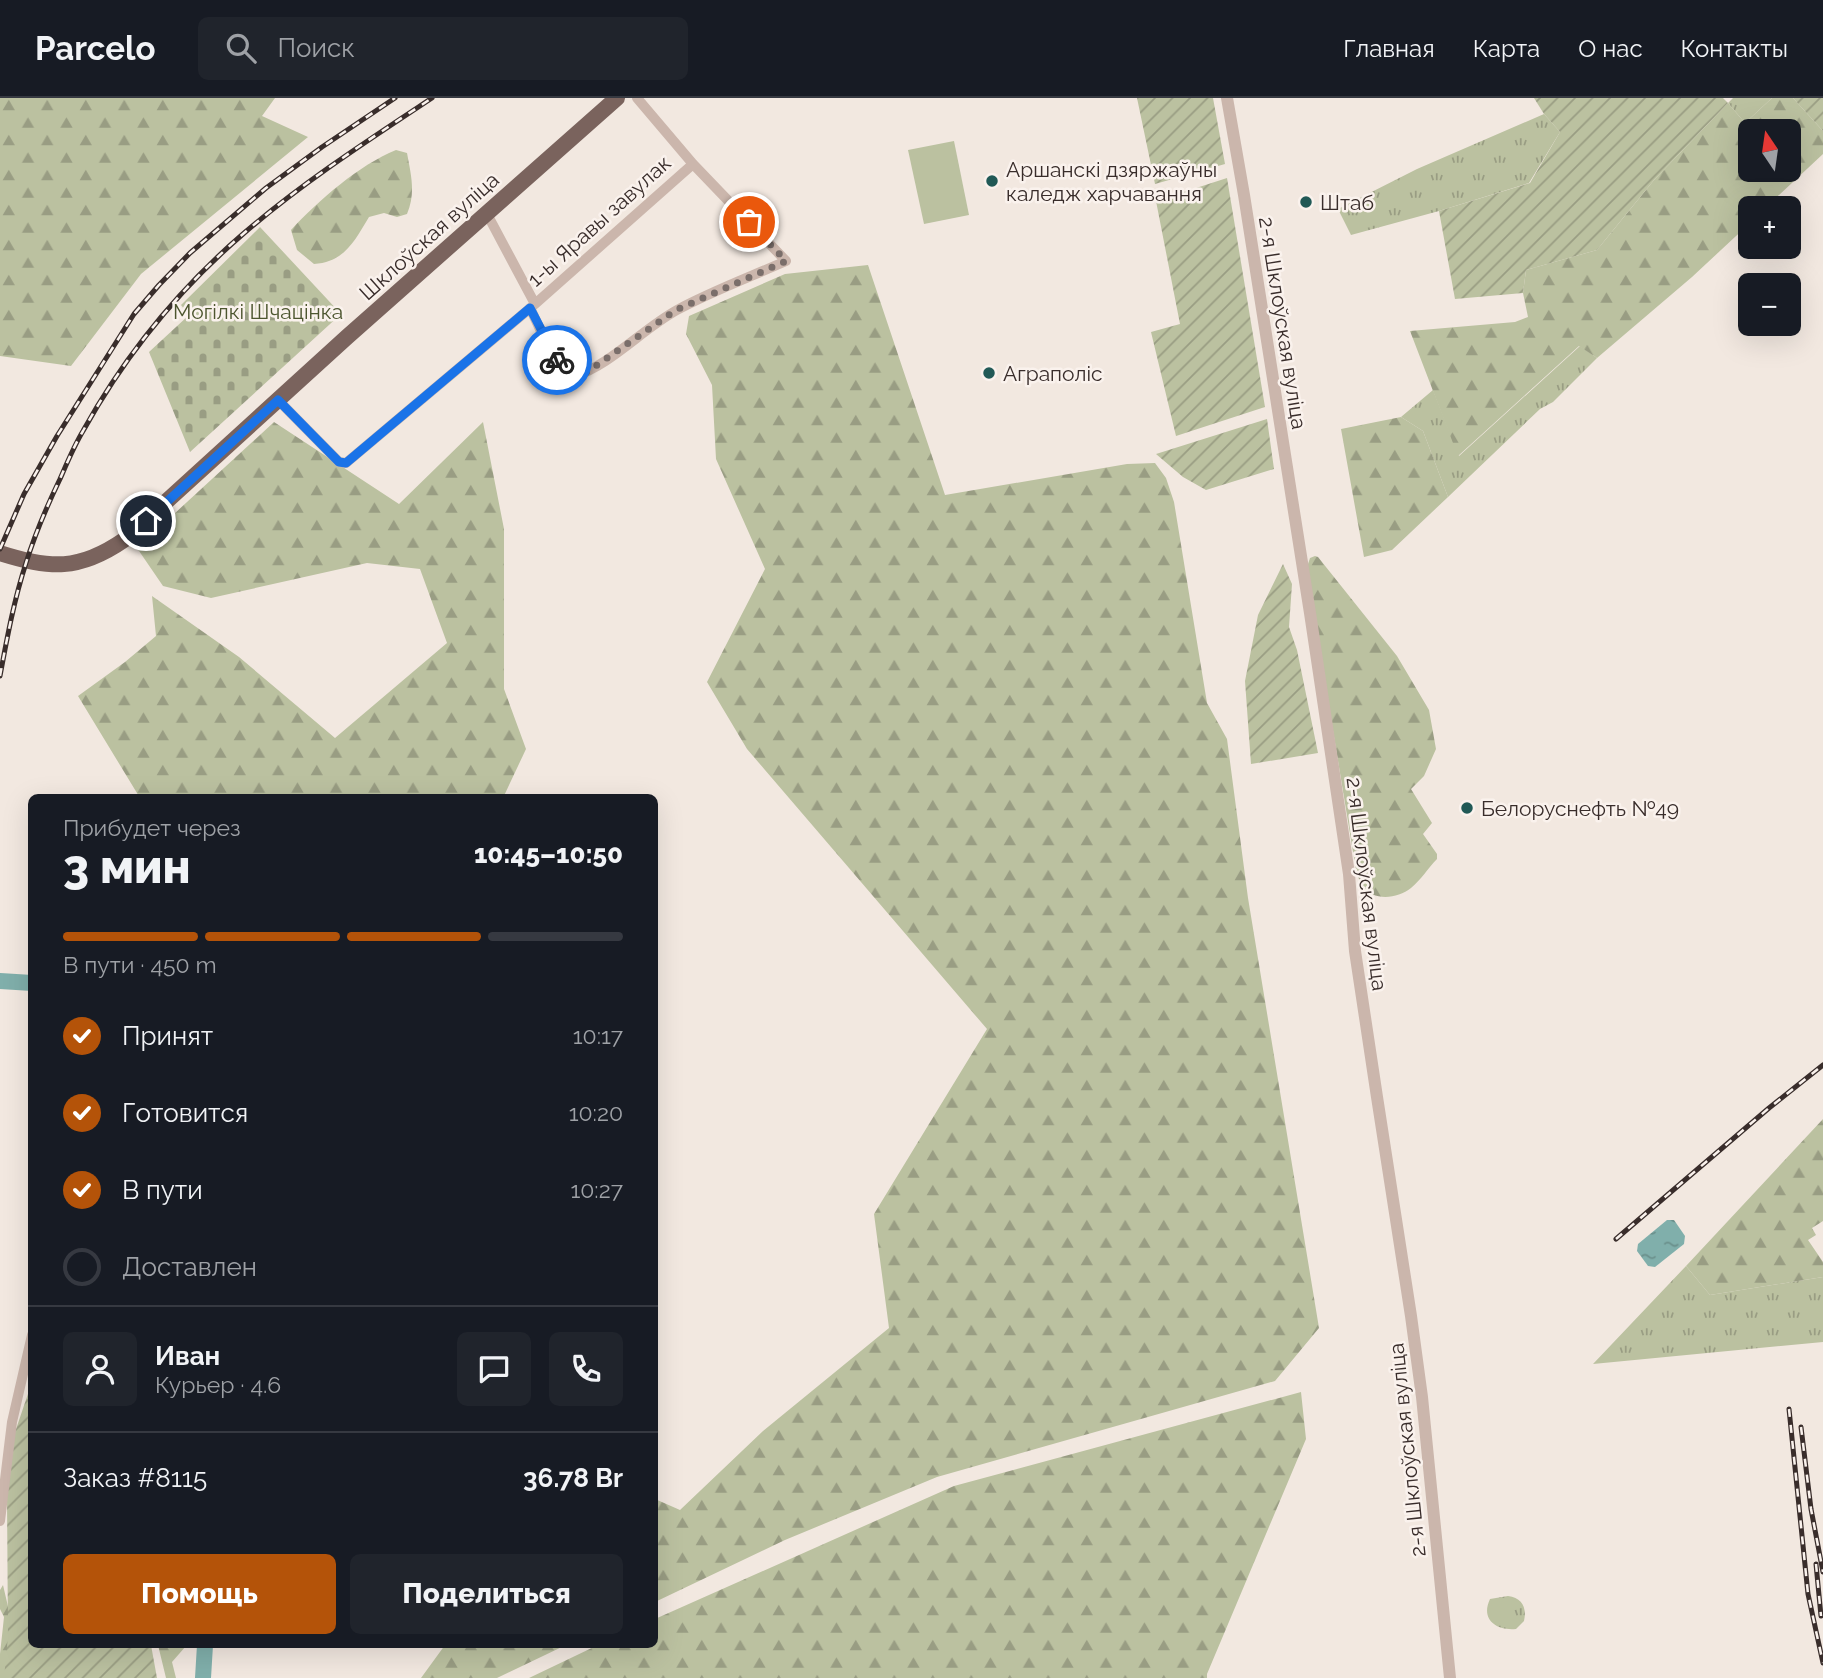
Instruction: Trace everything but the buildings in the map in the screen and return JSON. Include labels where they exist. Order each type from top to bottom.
[{"type":"main road","name":"Шклоўская вуліца","points":[[0,553],[43,565],[62,565],[104,553],[124,540],[486,212],[617,98]]},
{"type":"street","points":[[486,212],[533,306],[553,354],[563,369],[573,377],[605,361],[676,310],[786,261],[693,164],[637,98]]},
{"type":"street","name":"2-я Шклоўская вуліца","points":[[1227,98],[1349,874],[1355,951],[1413,1330],[1450,1678]]},
{"type":"street","name":"1-ы Яравы завулак","points":[[278,400],[339,462],[346,463],[533,306],[693,164]]},
{"type":"street","points":[[0,1521],[12,1422],[28,1352]]},
{"type":"green space","points":[[0,98],[275,98],[262,116],[308,137],[141,274],[71,366],[0,356]]},
{"type":"green space","points":[[1137,98],[1213,98],[1225,164],[1155,184]]},
{"type":"green space","points":[[1534,98],[1723,98],[1728,103],[1654,180],[1597,250],[1526,270],[1523,293],[1455,299],[1439,211],[1530,183],[1560,132]]},
{"type":"green space","points":[[1733,98],[1772,98],[1749,119],[1742,119],[1728,103]]},
{"type":"green space","points":[[1772,98],[1793,98],[1823,131],[1823,154],[1801,174],[1801,119],[1749,119]]},
{"type":"green space","points":[[1793,98],[1823,98],[1823,131]]},
{"type":"green space","points":[[1728,103],[1742,119],[1738,119],[1738,182],[1793,182],[1778,196],[1738,196],[1738,234],[1692,277],[1597,358],[1579,346],[1458,456],[1410,331],[1515,322],[1528,317],[1523,293],[1526,270],[1597,250],[1654,180]]},
{"type":"green space","points":[[1544,114],[1560,132],[1529,183],[1351,235],[1338,209],[1417,169]]},
{"type":"green space","points":[[954,141],[969,215],[924,224],[908,150]]},
{"type":"green space","points":[[396,150],[407,153],[410,169],[412,191],[407,214],[397,217],[384,213],[369,217],[348,248],[334,259],[325,262],[314,264],[297,250],[291,230],[327,195],[354,174]]},
{"type":"green space","points":[[1227,178],[1265,407],[1176,436],[1151,332],[1180,324],[1156,201]]},
{"type":"green space","name":"Могілкі Шчацінка","points":[[260,227],[341,314],[190,452],[149,352],[189,315],[181,305]]},
{"type":"green space","points":[[868,265],[945,495],[1127,464],[1155,463],[1166,478],[1174,502],[1207,703],[1227,739],[1248,898],[1319,1328],[1275,1381],[937,1477],[785,1540],[658,1601],[658,1500],[680,1510],[763,1431],[889,1328],[874,1214],[987,1029],[747,749],[707,682],[765,569],[716,459],[712,385],[686,334],[689,316],[785,274]]},
{"type":"green space","points":[[1580,346],[1597,358],[1553,402],[1540,409],[1448,497],[1423,431],[1401,417],[1433,390],[1459,456]]},
{"type":"green space","points":[[1401,417],[1423,431],[1448,497],[1392,550],[1364,557],[1341,429]]},
{"type":"green space","points":[[1267,419],[1274,469],[1206,490],[1183,477],[1156,454]]},
{"type":"green space","points":[[274,422],[399,504],[483,422],[504,529],[504,689],[526,749],[505,794],[138,794],[78,696],[156,636],[152,596],[239,657],[335,738],[447,643],[420,569],[367,563],[211,598],[163,586],[137,548]]},
{"type":"green space","points":[[1315,556],[1397,656],[1429,710],[1436,749],[1424,776],[1411,789],[1432,823],[1423,834],[1437,854],[1437,859],[1411,888],[1399,895],[1385,897],[1372,894],[1361,883],[1356,870],[1307,573],[1310,558]]},
{"type":"green space","points":[[1283,564],[1292,584],[1289,627],[1297,650],[1318,753],[1251,764],[1245,681],[1258,615]]},
{"type":"green space","points":[[1823,1119],[1823,1221],[1812,1228],[1816,1235],[1808,1240],[1823,1262],[1823,1277],[1710,1295],[1686,1266]]},
{"type":"green space","points":[[1686,1266],[1710,1295],[1823,1277],[1823,1342],[1593,1364]]},
{"type":"green space","points":[[1301,1392],[1306,1439],[1207,1678],[529,1678],[592,1648],[658,1648],[658,1618],[954,1486]]},
{"type":"green space","points":[[28,1394],[28,1648],[152,1648],[157,1678],[4,1678],[8,1636],[7,1497],[14,1435]]},
{"type":"green space","points":[[3,1585],[13,1628],[8,1678],[0,1678],[4,1617],[0,1609],[0,1590]]},
{"type":"green space","points":[[1508,1596],[1520,1601],[1525,1611],[1524,1621],[1516,1629],[1497,1626],[1492,1623],[1487,1613],[1490,1599]]},
{"type":"green space","points":[[159,1648],[184,1648],[172,1662],[176,1678],[166,1678]]},
{"type":"green space","points":[[443,1648],[560,1648],[497,1678],[421,1678]]},
{"type":"water","points":[[1667,1220],[1674,1220],[1685,1236],[1684,1244],[1655,1267],[1648,1266],[1637,1251],[1638,1244]]},
{"type":"waterway","points":[[0,981],[28,983]]},
{"type":"waterway","points":[[203,1678],[205,1648]]},
{"type":"railway","points":[[0,549],[24,494],[57,436],[134,314],[159,285],[190,253],[266,188],[395,98]]},
{"type":"railway","points":[[0,676],[18,591],[42,520],[80,437],[135,351],[196,278],[265,215],[359,146],[432,98]]},
{"type":"railway","points":[[1616,1239],[1823,1065]]},
{"type":"railway","points":[[1789,1409],[1808,1594],[1823,1663]]},
{"type":"railway","points":[[1801,1427],[1811,1509],[1823,1572]]},
{"type":"railway","points":[[1816,1564],[1821,1616]]},
{"type":"way so far","points":[[557,360],[573,377],[587,372],[676,310],[786,261],[749,222]]},
{"type":"place","name":"Аршанскі дзяржаўны каледж харчавання","points":[[992,181]]},
{"type":"place","name":"Штаб","points":[[1306,202]]},
{"type":"place","name":"Аграполіс","points":[[989,373]]},
{"type":"place","name":"Белоруснефть №49","points":[[1467,808]]},
{"type":"route","points":[[146,521],[278,400],[339,462],[346,463],[530,308],[557,360]]}]
